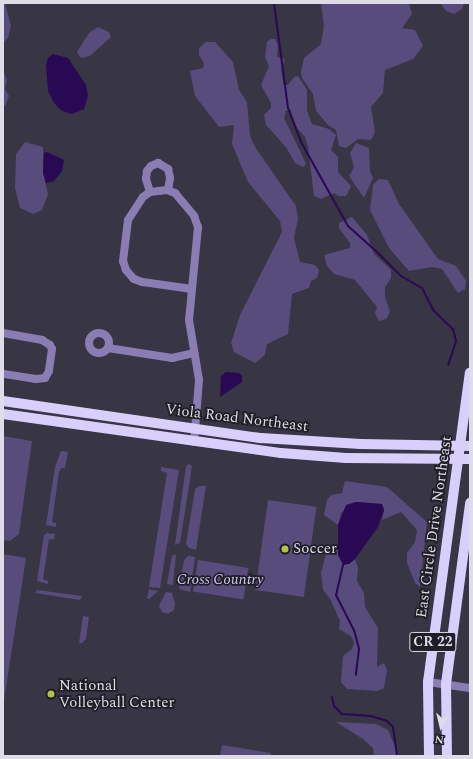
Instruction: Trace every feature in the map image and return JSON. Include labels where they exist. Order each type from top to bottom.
[{"type":"main road","name":"East Circle Drive Northeast","points":[[429,756],[428,682],[458,459],[465,446],[470,373]]},
{"type":"main road","name":"Viola Road Northeast","points":[[3,400],[195,430],[290,441],[465,446]]},
{"type":"main road","name":"Viola Road Northeast","points":[[3,414],[194,442],[330,457],[470,459]]},
{"type":"main road","name":"CR 22","points":[[447,756],[446,684],[470,504]]},
{"type":"street","points":[[150,192],[146,179],[147,171],[151,166],[158,163],[168,168],[170,178],[168,190]]},
{"type":"street","points":[[192,289],[142,282],[134,279],[124,266],[124,237],[128,220],[143,197],[150,192],[168,190],[182,199],[198,226],[192,289],[189,320],[200,380],[194,442]]},
{"type":"street","points":[[3,333],[42,340],[48,343],[52,349],[49,371],[44,379],[3,374]]},
{"type":"street","points":[[108,348],[172,358],[194,353]]},
{"type":"street","points":[[428,682],[470,688]]},
{"type":"green space","points":[[3,3],[5,3],[11,26],[8,38],[3,43]]},
{"type":"green space","points":[[321,3],[409,3],[412,14],[402,28],[415,30],[423,46],[413,59],[385,70],[383,93],[371,107],[375,132],[373,137],[370,140],[358,139],[346,148],[339,146],[336,130],[328,125],[316,111],[313,94],[302,78],[301,71],[304,58],[321,44],[324,26]]},
{"type":"green space","points":[[464,3],[462,9],[454,14],[446,11],[441,4]]},
{"type":"green space","points":[[98,27],[109,32],[111,37],[90,56],[81,58],[77,52],[89,33]]},
{"type":"green space","points":[[271,39],[275,39],[278,45],[277,57],[285,59],[281,70],[284,85],[288,85],[294,77],[298,76],[307,90],[307,111],[312,124],[329,129],[336,135],[331,150],[338,157],[338,172],[351,186],[346,196],[338,196],[334,193],[321,199],[314,196],[308,147],[305,137],[297,128],[290,109],[286,111],[284,118],[306,164],[303,167],[295,163],[286,147],[266,125],[264,115],[271,108],[271,103],[261,85],[269,66],[265,57],[267,42]]},
{"type":"green space","points":[[206,42],[215,42],[233,62],[239,90],[247,102],[250,136],[255,147],[296,206],[298,219],[294,238],[300,262],[315,265],[319,270],[317,278],[311,281],[309,288],[292,294],[288,334],[267,344],[265,355],[255,363],[234,352],[231,343],[240,315],[282,232],[280,221],[248,182],[232,144],[234,125],[219,127],[195,96],[190,71],[203,68],[204,63],[199,55],[199,48]]},
{"type":"green space","points":[[3,70],[7,80],[5,89],[9,96],[5,106],[3,106]]},
{"type":"green space","points":[[25,142],[43,147],[43,173],[48,194],[42,210],[33,214],[20,208],[15,188],[16,154]]},
{"type":"green space","points":[[356,143],[369,148],[370,171],[373,178],[364,198],[349,176],[354,167],[350,153]]},
{"type":"green space","points":[[379,179],[388,180],[399,204],[438,259],[456,266],[466,281],[465,289],[458,293],[442,269],[432,267],[409,271],[389,248],[370,210],[373,185]]},
{"type":"green space","points":[[352,217],[367,235],[374,254],[391,270],[391,278],[385,287],[385,297],[390,312],[386,319],[379,321],[375,313],[377,307],[355,280],[334,274],[327,266],[324,255],[350,248],[350,243],[339,228],[339,223]]},
{"type":"green space","points":[[3,436],[32,441],[19,534],[10,541],[3,540]]},
{"type":"green space","points":[[61,451],[68,452],[65,468],[61,468],[59,472],[52,522],[56,523],[56,527],[46,525],[55,467]]},
{"type":"green space","points":[[189,464],[192,466],[180,543],[175,545],[186,466]]},
{"type":"green space","points":[[161,467],[179,470],[160,588],[149,587],[167,473],[161,471]]},
{"type":"green space","points":[[345,481],[387,487],[427,522],[420,587],[415,583],[407,563],[407,553],[415,542],[417,530],[401,512],[382,520],[384,510],[382,504],[356,502],[341,513],[338,525],[324,515],[327,500],[331,495],[342,493]]},
{"type":"green space","points":[[199,486],[206,486],[196,550],[189,548],[186,544],[195,489]]},
{"type":"green space","name":"Soccer","points":[[268,500],[317,507],[304,597],[255,590]]},
{"type":"green space","points":[[47,533],[55,534],[54,539],[49,539],[43,579],[48,581],[48,584],[37,581],[44,535]]},
{"type":"green space","points":[[339,547],[338,555],[349,564],[355,559],[358,568],[357,581],[364,593],[365,607],[378,628],[377,667],[384,663],[387,670],[384,688],[377,691],[347,689],[341,682],[343,656],[352,649],[354,642],[351,636],[339,629],[340,621],[330,599],[323,590],[321,573],[326,554],[334,553]]},
{"type":"green space","points":[[3,554],[26,558],[3,707]]},
{"type":"green space","points":[[176,554],[173,585],[167,584],[172,556]]},
{"type":"green space","points":[[188,556],[195,557],[190,592],[179,589],[184,560]]},
{"type":"green space","name":"Cross Country","points":[[198,560],[248,568],[243,600],[193,592]]},
{"type":"green space","points":[[149,589],[158,591],[147,599]]},
{"type":"green space","points":[[37,590],[82,596],[80,600],[35,593]]},
{"type":"green space","points":[[166,592],[172,593],[175,604],[174,610],[168,614],[162,612],[159,606]]},
{"type":"green space","points":[[83,616],[89,617],[86,639],[82,643],[79,643]]},
{"type":"green space","points":[[336,722],[376,724],[388,730],[399,756],[374,756],[373,748],[363,739]]},
{"type":"green space","points":[[222,745],[271,753],[271,756],[220,756]]},
{"type":"shaded area","points":[[53,54],[68,58],[86,85],[88,96],[84,109],[72,114],[62,111],[54,103],[48,91],[46,65],[48,58]]},
{"type":"shaded area","points":[[47,152],[64,160],[62,171],[54,181],[46,183],[43,173],[44,153]]},
{"type":"shaded area","points":[[226,372],[239,373],[242,376],[242,382],[220,397],[221,376]]},
{"type":"shaded area","points":[[356,502],[382,504],[384,510],[378,527],[355,559],[349,564],[343,565],[338,555],[338,525],[346,505]]},
{"type":"waterway","points":[[274,3],[288,108],[301,142],[348,226],[401,276],[422,288],[433,310],[453,329],[456,341],[448,365]]},
{"type":"waterway","points":[[343,565],[336,595],[354,630],[359,649],[356,675]]},
{"type":"waterway","points":[[332,697],[334,706],[342,714],[371,716],[387,721],[393,727],[397,756]]},
{"type":"place","name":"Soccer","points":[[285,549]]},
{"type":"place","name":"National Volleyball Center","points":[[51,694]]}]
